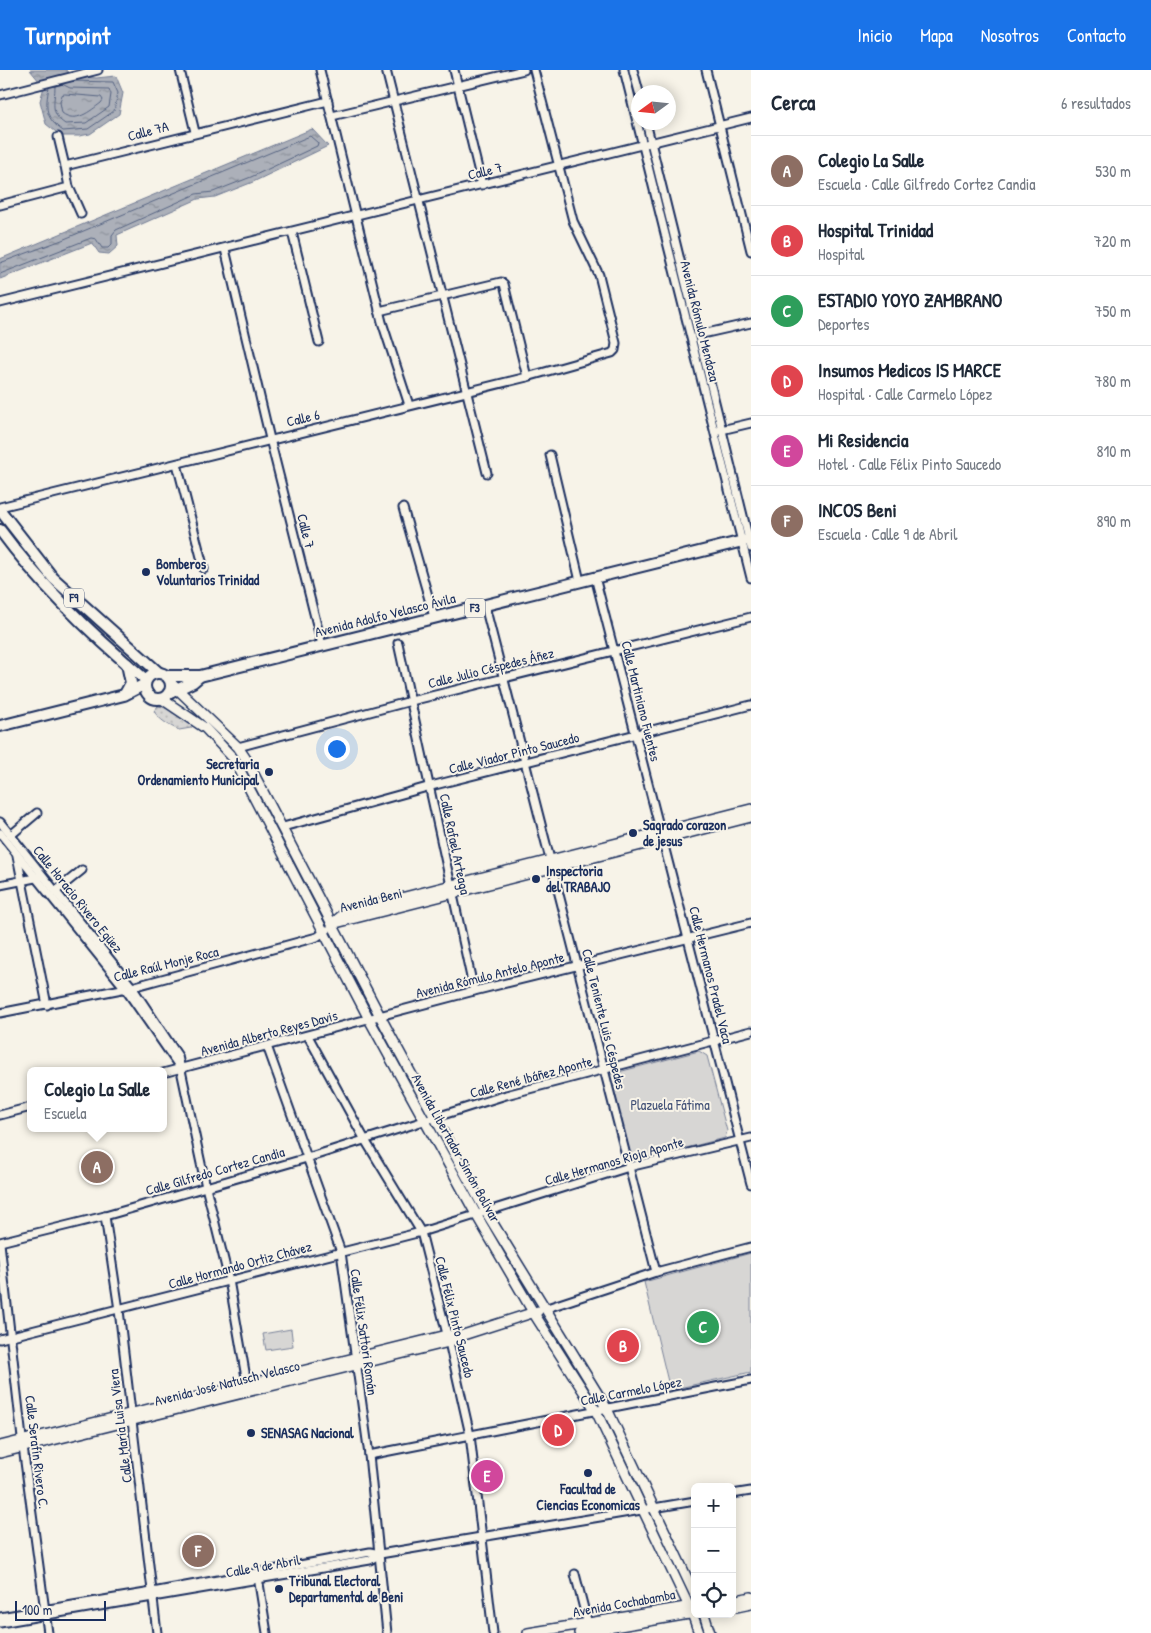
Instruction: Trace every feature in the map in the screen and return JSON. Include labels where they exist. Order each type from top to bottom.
[{"type":"highway","name":"F9","points":[[0,509],[53,578],[169,680]]},
{"type":"highway","name":"F9","points":[[0,530],[19,556],[64,606],[127,664],[146,686],[153,698],[165,696]]},
{"type":"highway","name":"Avenida Adolfo Velasco Ávila","points":[[169,680],[200,676],[595,577],[749,542]]},
{"type":"highway","points":[[124,695],[129,690],[131,683],[127,664]]},
{"type":"highway","points":[[0,726],[124,695],[146,686],[152,674],[169,680],[165,696]]},
{"type":"highway","name":"Avenida Adolfo Velasco Ávila","points":[[169,680],[200,676]]},
{"type":"main road","name":"Avenida Libertador Simón Bolívar","points":[[169,680],[238,747],[283,826],[430,1119],[533,1312],[596,1411],[641,1510],[691,1607]]},
{"type":"main road","name":"Avenida Libertador Simón Bolívar","points":[[165,696],[205,728],[234,759],[369,1019],[430,1119]]},
{"type":"main road","name":"Avenida Beni","points":[[332,924],[346,912],[452,889],[662,835],[751,809]]},
{"type":"main road","name":"Avenida Beni","points":[[662,835],[751,817]]},
{"type":"main road","name":"Avenida Libertador Simón Bolívar","points":[[481,1214],[607,1409],[691,1588]]},
{"type":"main road","name":"Avenida José Natusch Velasco","points":[[0,1453],[22,1444],[460,1336],[544,1309]]},
{"type":"main road","name":"Avenida José Natusch Velasco","points":[[0,1446],[22,1444]]},
{"type":"main road","points":[[736,1600],[751,1597]]},
{"type":"main road","points":[[736,1607],[751,1604]]},
{"type":"main road","name":"Avenida Cochabamba","points":[[528,1633],[589,1629],[691,1609]]},
{"type":"main road","name":"Avenida Libertador Simón Bolívar","points":[[695,1618],[699,1633]]},
{"type":"main road","points":[[705,1618],[710,1633]]},
{"type":"main road","name":"Avenida Cochabamba","points":[[579,1633],[589,1629]]},
{"type":"street","points":[[0,95],[98,70]]},
{"type":"street","points":[[180,70],[195,132]]},
{"type":"street","points":[[320,70],[379,311],[409,405]]},
{"type":"street","points":[[386,70],[487,472]]},
{"type":"street","points":[[454,70],[482,185]]},
{"type":"street","points":[[332,116],[524,70]]},
{"type":"street","points":[[534,70],[558,165]]},
{"type":"street","name":"Avenida Rómulo Mendoza","points":[[624,70],[647,142],[698,335],[718,431]]},
{"type":"street","points":[[633,70],[637,85]]},
{"type":"street","points":[[706,70],[751,251]]},
{"type":"street","name":"Calle 7A","points":[[65,166],[195,132],[328,101]]},
{"type":"street","name":"Calle 7","points":[[0,303],[355,217],[647,142],[751,118]]},
{"type":"street","name":"Avenida Rómulo Mendoza","points":[[646,130],[647,142],[718,431],[749,542],[751,578]]},
{"type":"street","points":[[58,137],[69,187],[81,214]]},
{"type":"street","name":"Calle 6","points":[[0,509],[270,439],[527,377],[612,353],[615,350],[616,343],[599,275],[573,221],[558,165]]},
{"type":"street","points":[[0,204],[69,187]]},
{"type":"street","points":[[292,232],[319,342]]},
{"type":"street","name":"Calle 7","points":[[225,249],[322,645]]},
{"type":"street","points":[[379,311],[501,282],[504,284],[527,377]]},
{"type":"street","points":[[698,335],[751,323]]},
{"type":"street","points":[[718,431],[751,423]]},
{"type":"street","points":[[550,455],[580,581]]},
{"type":"street","points":[[176,464],[204,569]]},
{"type":"street","points":[[403,508],[434,617]]},
{"type":"street","name":"Calle Martiniano Fuentes","points":[[595,577],[662,835]]},
{"type":"street","name":"Calle Teniente Luis Céspedes","points":[[485,606],[656,1272]]},
{"type":"street","name":"Calle Julio Céspedes Áñez","points":[[238,747],[503,677],[751,617]]},
{"type":"street","name":"Calle Rafael Arteaga","points":[[398,643],[431,786],[474,991]]},
{"type":"street","name":"Calle Viador Pinto Saucedo","points":[[283,826],[431,786],[751,705]]},
{"type":"street","points":[[11,835],[37,813]]},
{"type":"street","name":"Calle Horacio Rivero Egüez","points":[[0,822],[11,835],[36,878],[124,987],[180,1069]]},
{"type":"street","name":"Calle Horacio Rivero Egüez","points":[[0,833],[45,877],[132,987],[178,1056],[206,1188],[229,1280],[248,1388]]},
{"type":"street","name":"Calle Hermanos Pradel Vaca","points":[[662,835],[751,1184]]},
{"type":"street","points":[[19,851],[22,881],[47,1005]]},
{"type":"street","points":[[56,891],[82,870]]},
{"type":"street","points":[[0,885],[45,877]]},
{"type":"street","name":"Avenida Rómulo Antelo Aponte","points":[[380,1016],[751,923]]},
{"type":"street","name":"Calle Raúl Monje Roca","points":[[0,1013],[47,1005],[124,987],[132,987],[317,937],[324,933],[332,924]]},
{"type":"street","name":"Avenida Alberto Reyes Davis","points":[[167,1072],[380,1016]]},
{"type":"street","name":"Calle René Ibáñez Aponte","points":[[430,1119],[506,1095],[751,1031]]},
{"type":"street","name":"Calle Félix Pinto Saucedo","points":[[308,1036],[365,1140],[421,1232],[470,1436],[493,1633]]},
{"type":"street","name":"Calle Félix Sattori Román","points":[[267,1046],[341,1252],[369,1455],[387,1633]]},
{"type":"street","points":[[0,1115],[27,1108]]},
{"type":"street","name":"Calle Gilfredo Cortez Candia","points":[[0,1243],[206,1188],[430,1119]]},
{"type":"street","name":"Calle Hermanos Rioja Aponte","points":[[481,1214],[629,1167],[751,1138]]},
{"type":"street","name":"Calle Hormando Ortiz Chávez","points":[[0,1339],[421,1232],[481,1214]]},
{"type":"street","name":"Calle María Luisa Viera","points":[[105,1216],[119,1310],[157,1633]]},
{"type":"street","name":"Calle Serafín Rivero C.","points":[[0,1243],[22,1444],[48,1633]]},
{"type":"street","points":[[544,1309],[656,1272],[751,1247]]},
{"type":"street","name":"Calle Carmelo López","points":[[369,1455],[751,1380]]},
{"type":"street","points":[[736,1493],[751,1491]]},
{"type":"street","name":"Calle 9 de Abril","points":[[0,1617],[45,1612],[258,1576],[370,1560],[380,1554],[691,1502]]},
{"type":"street","points":[[575,1574],[589,1629]]},
{"type":"street","points":[[258,1576],[267,1633]]},
{"type":"street","name":"Calle 9 de Abril","points":[[0,1623],[45,1612]]},
{"type":"green space","points":[[158,706],[167,708],[180,716],[192,725],[191,728],[179,730],[165,722],[154,711]]},
{"type":"green space","name":"Plazuela Fátima","points":[[699,1051],[707,1056],[727,1131],[725,1138],[635,1161],[630,1158],[609,1079],[611,1074]]},
{"type":"green space","points":[[751,1253],[751,1372],[670,1390],[644,1282]]},
{"type":"green space","points":[[291,1329],[293,1346],[266,1350],[263,1334]]},
{"type":"water","points":[[30,70],[66,70],[71,76],[96,78],[116,76],[123,93],[119,114],[90,134],[61,136],[46,124],[40,101],[44,87]]},
{"type":"water","points":[[312,129],[328,146],[253,182],[215,197],[198,199],[117,235],[118,246],[109,254],[99,253],[92,243],[0,279],[0,259]]},
{"type":"place","name":"Bomberos Voluntarios Trinidad","points":[[146,572]]},
{"type":"place","name":"Secretaria Ordenamiento Municipal","points":[[269,772]]},
{"type":"place","name":"Sagrado corazon de jesus","points":[[633,833]]},
{"type":"place","name":"Inspectoria del TRABAJO","points":[[536,879]]},
{"type":"place","name":"Colegio La Salle","points":[[97,1167]]},
{"type":"place","name":"ESTADIO YOYO ZAMBRANO","points":[[703,1327]]},
{"type":"place","name":"Hospital Trinidad","points":[[623,1346]]},
{"type":"place","name":"Insumos Medicos IS MARCE","points":[[558,1430]]},
{"type":"place","name":"SENASAG Nacional","points":[[251,1433]]},
{"type":"place","name":"Facultad de Ciencias Economicas","points":[[588,1473]]},
{"type":"place","name":"Mi Residencia","points":[[487,1476]]},
{"type":"place","name":"INCOS Beni","points":[[198,1551]]},
{"type":"place","name":"Tribunal Electoral Departamental de Beni","points":[[279,1589]]}]
